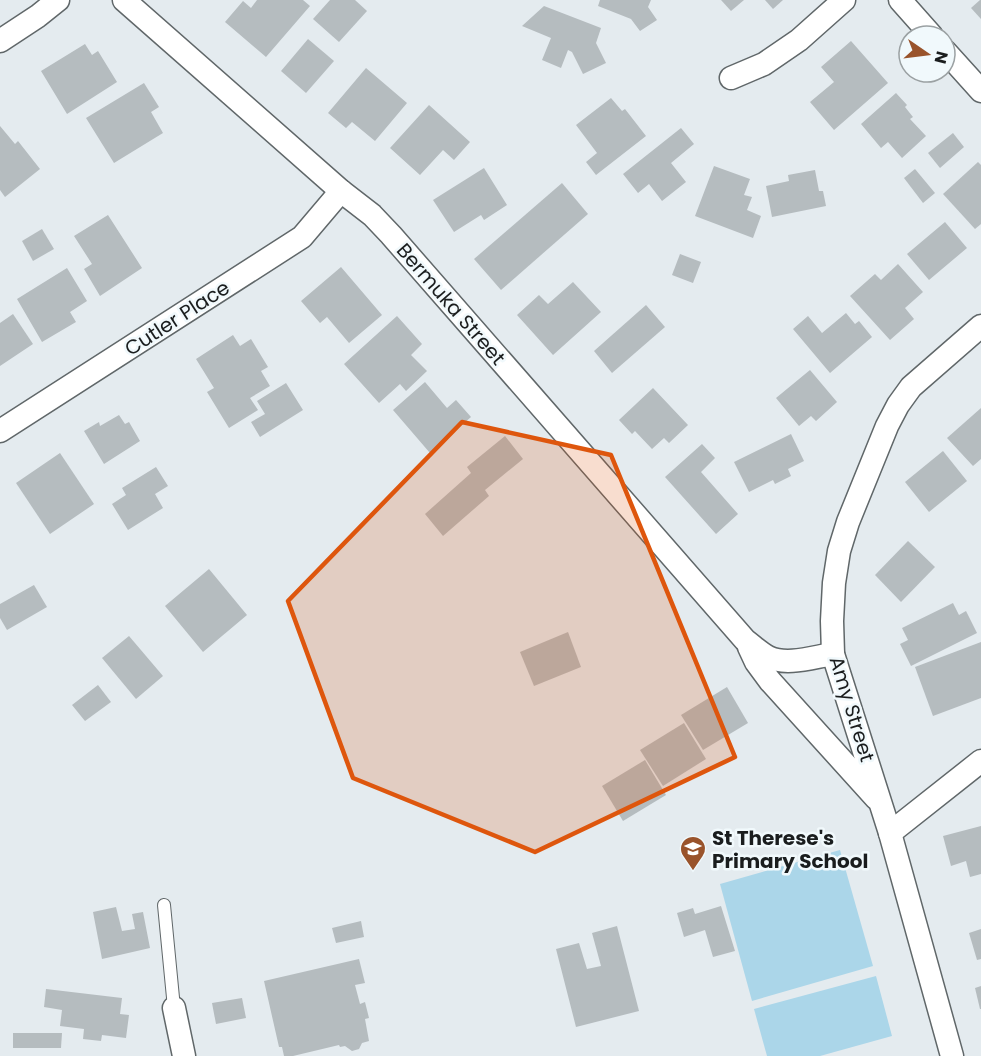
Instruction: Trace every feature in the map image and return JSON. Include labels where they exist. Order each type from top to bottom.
[{"type":"street","points":[[0,41],[58,0]]},
{"type":"street","name":"Bermuka Street","points":[[124,0],[341,191],[372,215],[746,640],[760,652],[781,661],[833,654]]},
{"type":"street","points":[[731,78],[765,64],[799,40],[844,0]]},
{"type":"street","points":[[900,0],[921,24]]},
{"type":"street","points":[[957,65],[981,92]]},
{"type":"street","name":"Cutler Place","points":[[0,431],[302,237],[341,191]]},
{"type":"street","name":"Amy Street","points":[[952,1056],[890,833],[833,654],[832,621],[839,551],[848,522],[887,426],[911,387],[981,326]]},
{"type":"street","name":"Bermuka Street","points":[[746,640],[756,662],[770,681],[881,804]]},
{"type":"street","points":[[890,833],[981,761]]},
{"type":"street","points":[[174,1008],[184,1056]]},
{"type":"lane","points":[[164,905],[174,1008]]},
{"type":"highlighted area","points":[[462,422],[611,455],[735,757],[535,852],[353,778],[288,601]]},
{"type":"shaded area","points":[[840,850],[873,966],[752,1001],[720,884]]},
{"type":"shaded area","points":[[876,976],[892,1036],[820,1056],[767,1056],[754,1009]]},
{"type":"building","points":[[257,0],[303,0],[310,6],[266,57],[225,22],[243,1],[251,8]]},
{"type":"building","points":[[330,0],[355,0],[367,11],[339,42],[313,19]]},
{"type":"building","points":[[600,0],[651,0],[648,7],[657,20],[640,31],[631,19],[598,6]]},
{"type":"building","points":[[721,0],[744,0],[731,11]]},
{"type":"building","points":[[765,0],[783,0],[773,9]]},
{"type":"building","points":[[981,0],[981,19],[971,8]]},
{"type":"building","points":[[544,6],[601,28],[596,43],[606,63],[583,74],[572,52],[568,50],[561,68],[542,60],[551,38],[522,26]]},
{"type":"building","points":[[308,39],[334,61],[306,93],[281,71]]},
{"type":"building","points":[[851,41],[888,83],[834,130],[810,102],[834,82],[821,67]]},
{"type":"building","points":[[85,44],[92,55],[98,51],[117,82],[67,114],[41,71]]},
{"type":"building","points":[[366,68],[407,103],[375,141],[352,122],[346,128],[328,113]]},
{"type":"building","points":[[144,83],[159,107],[151,112],[163,133],[114,163],[86,118]]},
{"type":"building","points":[[896,93],[907,105],[905,107],[913,117],[910,119],[926,136],[902,158],[888,142],[881,148],[861,124]]},
{"type":"building","points":[[611,98],[622,111],[625,109],[646,136],[596,175],[586,162],[597,153],[576,125]]},
{"type":"building","points":[[429,105],[470,142],[454,160],[443,150],[420,175],[390,148]]},
{"type":"building","points":[[0,126],[15,144],[18,141],[40,169],[5,197],[0,190]]},
{"type":"building","points":[[681,128],[694,144],[671,163],[686,182],[662,201],[649,184],[638,193],[623,174]]},
{"type":"building","points":[[953,133],[964,147],[940,168],[928,153]]},
{"type":"building","points":[[978,162],[981,165],[981,224],[975,229],[943,194]]},
{"type":"building","points":[[714,166],[750,179],[744,195],[752,197],[747,210],[761,216],[753,238],[695,216]]},
{"type":"building","points":[[484,168],[507,205],[484,220],[481,215],[454,232],[433,200]]},
{"type":"building","points":[[915,169],[935,193],[923,203],[904,178]]},
{"type":"building","points":[[815,170],[819,191],[823,191],[826,206],[772,217],[766,186],[789,181],[788,175]]},
{"type":"building","points":[[562,183],[588,214],[501,290],[474,259]]},
{"type":"building","points":[[108,215],[142,268],[100,296],[84,269],[92,264],[74,236]]},
{"type":"building","points":[[945,222],[967,248],[929,280],[907,254]]},
{"type":"building","points":[[42,229],[54,249],[33,261],[22,241]]},
{"type":"building","points":[[680,254],[701,262],[693,283],[672,275]]},
{"type":"building","points":[[898,264],[923,292],[905,308],[914,319],[890,340],[850,296],[875,274],[881,280]]},
{"type":"building","points":[[341,267],[382,315],[349,343],[327,317],[320,323],[301,301]]},
{"type":"building","points":[[67,268],[87,301],[70,312],[76,322],[42,342],[17,299]]},
{"type":"building","points":[[573,282],[601,312],[553,355],[517,315],[539,295],[548,304]]},
{"type":"building","points":[[646,305],[665,327],[612,373],[594,351]]},
{"type":"building","points":[[846,313],[855,324],[859,321],[872,337],[830,373],[793,329],[808,316],[822,333]]},
{"type":"building","points":[[13,314],[33,344],[0,366],[0,323]]},
{"type":"building","points":[[397,316],[422,344],[411,355],[427,371],[406,391],[400,384],[379,403],[344,364]]},
{"type":"building","points":[[233,335],[240,346],[251,339],[268,367],[261,371],[270,386],[250,398],[258,410],[229,428],[207,392],[214,388],[196,359]]},
{"type":"building","points":[[810,370],[837,402],[816,421],[811,416],[799,426],[776,398]]},
{"type":"building","points":[[425,382],[447,408],[456,400],[471,417],[430,453],[393,410]]},
{"type":"building","points":[[286,383],[303,410],[260,437],[251,422],[265,414],[257,401]]},
{"type":"building","points":[[653,388],[688,425],[669,443],[664,438],[652,449],[635,431],[632,434],[619,420]]},
{"type":"building","points":[[981,408],[981,459],[973,466],[947,438]]},
{"type":"building","points":[[119,415],[125,424],[129,422],[140,441],[104,464],[84,431],[99,422],[100,426]]},
{"type":"building","points":[[791,434],[804,461],[788,469],[791,476],[775,484],[773,480],[749,492],[734,462]]},
{"type":"building","points":[[505,436],[523,459],[485,490],[489,496],[443,536],[425,514],[471,473],[467,467]]},
{"type":"building","points":[[702,444],[715,458],[701,472],[738,514],[716,534],[665,477]]},
{"type":"building","points":[[943,451],[967,481],[929,512],[905,482]]},
{"type":"building","points":[[60,453],[94,504],[50,534],[16,483]]},
{"type":"building","points":[[156,467],[168,486],[155,494],[163,508],[128,530],[112,504],[126,495],[122,488]]},
{"type":"building","points":[[908,541],[935,567],[901,602],[875,575]]},
{"type":"building","points":[[209,569],[247,615],[203,652],[165,606]]},
{"type":"building","points":[[34,585],[47,607],[7,630],[0,618],[0,604]]},
{"type":"building","points":[[953,603],[959,615],[966,611],[977,633],[911,666],[900,644],[908,640],[902,628]]},
{"type":"building","points":[[568,632],[581,667],[534,686],[520,652]]},
{"type":"building","points":[[129,636],[163,676],[136,699],[102,658]]},
{"type":"building","points":[[981,642],[981,698],[933,716],[915,667]]},
{"type":"building","points":[[98,685],[111,702],[85,721],[72,705]]},
{"type":"building","points":[[727,687],[748,723],[703,750],[681,715]]},
{"type":"building","points":[[684,723],[706,759],[663,786],[640,750]]},
{"type":"building","points":[[645,760],[666,795],[623,821],[602,786]]},
{"type":"building","points":[[981,826],[981,874],[970,877],[966,861],[951,866],[943,836]]},
{"type":"building","points":[[721,906],[735,951],[713,957],[705,930],[684,937],[677,913],[693,908],[695,914]]},
{"type":"building","points":[[116,907],[122,931],[135,929],[132,914],[143,912],[150,948],[102,959],[93,912]]},
{"type":"building","points":[[361,921],[364,937],[336,943],[332,928]]},
{"type":"building","points":[[617,926],[639,1011],[576,1027],[556,949],[579,943],[587,969],[601,966],[592,933]]},
{"type":"building","points":[[981,929],[981,959],[977,960],[969,933]]},
{"type":"building","points":[[359,959],[365,983],[355,985],[360,1004],[365,1002],[369,1018],[365,1019],[369,1041],[362,1043],[359,1049],[352,1051],[339,1045],[284,1056],[282,1047],[279,1047],[264,981]]},
{"type":"building","points":[[981,986],[981,1009],[980,1009],[975,988]]},
{"type":"building","points":[[46,989],[122,998],[120,1014],[129,1015],[126,1038],[102,1035],[101,1041],[83,1039],[84,1029],[60,1026],[62,1010],[44,1007]]},
{"type":"building","points":[[242,998],[246,1018],[216,1024],[212,1003]]},
{"type":"building","points":[[13,1033],[62,1033],[61,1048],[13,1048]]},
{"type":"place","name":"St Therese's Primary School","points":[[693,872]]}]
